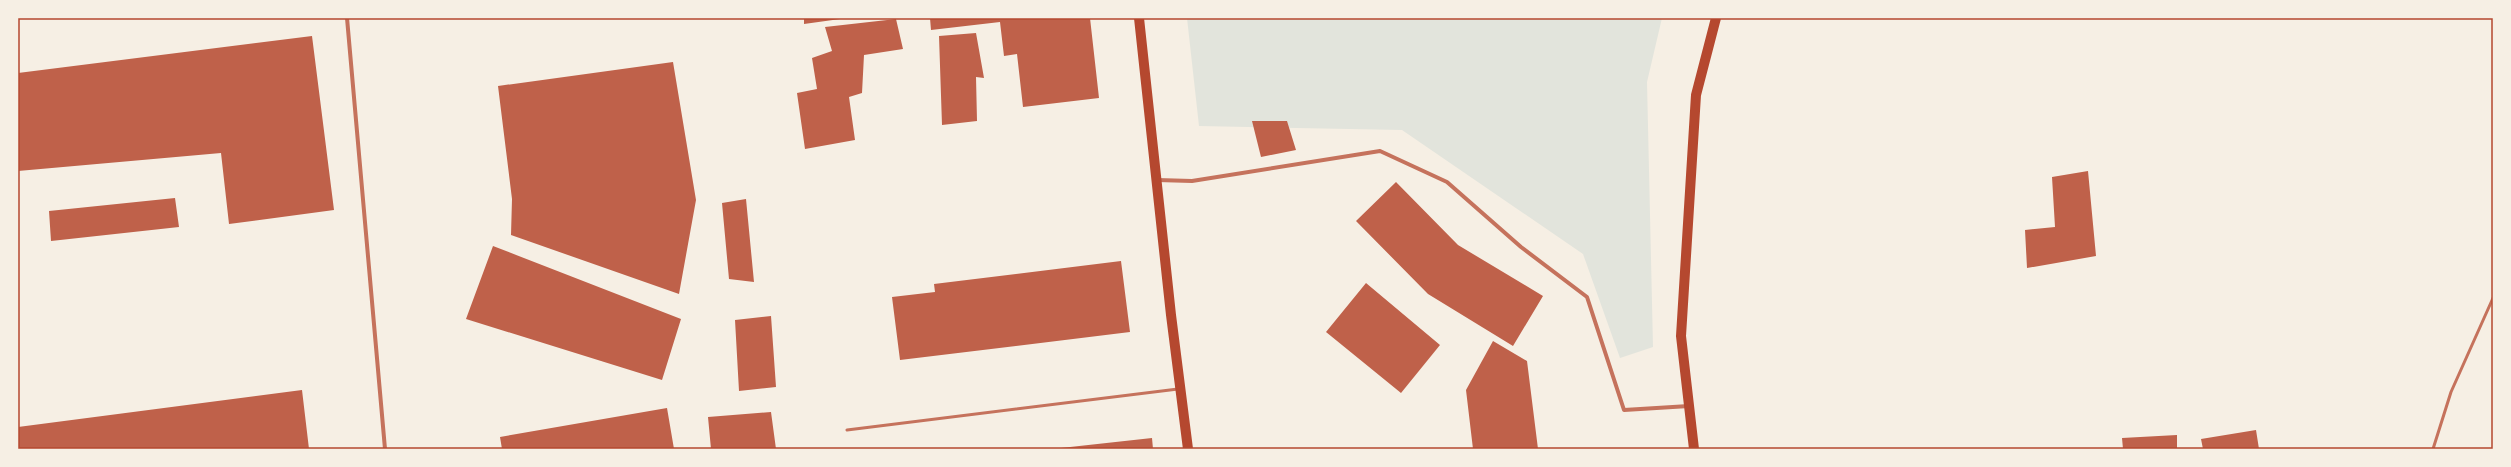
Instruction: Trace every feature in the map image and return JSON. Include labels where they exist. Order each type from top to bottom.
[{"type":"main road","points":[[1139,18],[1156,180],[1188,449]]},
{"type":"main road","points":[[1694,449],[1681,336],[1696,95],[1716,18]]},
{"type":"street","points":[[347,18],[384,449]]},
{"type":"street","points":[[1156,180],[1192,181],[1380,151],[1447,182],[1521,247],[1587,297],[1624,410],[1689,406]]},
{"type":"lane","points":[[2433,449],[2451,392],[2493,298]]},
{"type":"lane","points":[[847,430],[1180,389]]},
{"type":"shaded area","points":[[1187,18],[1662,18],[1647,82],[1653,347],[1620,358],[1583,254],[1402,130],[1199,126]]},
{"type":"building","points":[[804,18],[840,18],[840,19],[804,24]]},
{"type":"building","points":[[930,18],[1090,18],[1099,98],[1023,107],[1017,54],[1004,56],[1000,22],[931,30]]},
{"type":"building","points":[[896,19],[903,49],[864,55],[862,93],[849,97],[855,140],[805,149],[797,93],[817,89],[812,58],[832,51],[825,27]]},
{"type":"building","points":[[976,33],[984,78],[976,77],[977,121],[942,125],[939,36]]},
{"type":"building","points":[[312,36],[334,210],[229,224],[221,153],[18,171],[18,73]]},
{"type":"building","points":[[673,62],[696,200],[679,294],[511,235],[512,199],[498,86]]},
{"type":"building","points":[[1252,121],[1287,121],[1296,150],[1261,157]]},
{"type":"building","points":[[2088,171],[2096,256],[2027,268],[2025,230],[2055,227],[2052,177]]},
{"type":"building","points":[[1396,182],[1458,245],[1543,296],[1513,346],[1428,294],[1356,221]]},
{"type":"building","points":[[175,198],[179,227],[51,241],[49,211]]},
{"type":"building","points":[[746,199],[754,282],[729,279],[722,203]]},
{"type":"building","points":[[493,246],[681,319],[662,380],[466,319]]},
{"type":"building","points":[[1121,261],[1130,332],[900,360],[892,297],[935,292],[934,284]]},
{"type":"building","points":[[1366,283],[1440,345],[1401,393],[1326,332]]},
{"type":"building","points":[[771,316],[776,387],[739,391],[735,320]]},
{"type":"building","points":[[1493,341],[1527,361],[1538,449],[1473,449],[1466,390]]},
{"type":"building","points":[[302,390],[309,449],[18,449],[18,427]]},
{"type":"building","points":[[667,408],[674,449],[502,449],[500,437]]},
{"type":"building","points":[[771,412],[776,449],[711,449],[708,417]]},
{"type":"building","points":[[2256,430],[2259,449],[2203,449],[2201,439]]},
{"type":"building","points":[[2177,435],[2177,449],[2123,449],[2122,438]]},
{"type":"building","points":[[1152,438],[1153,449],[1061,449],[1061,448]]}]
